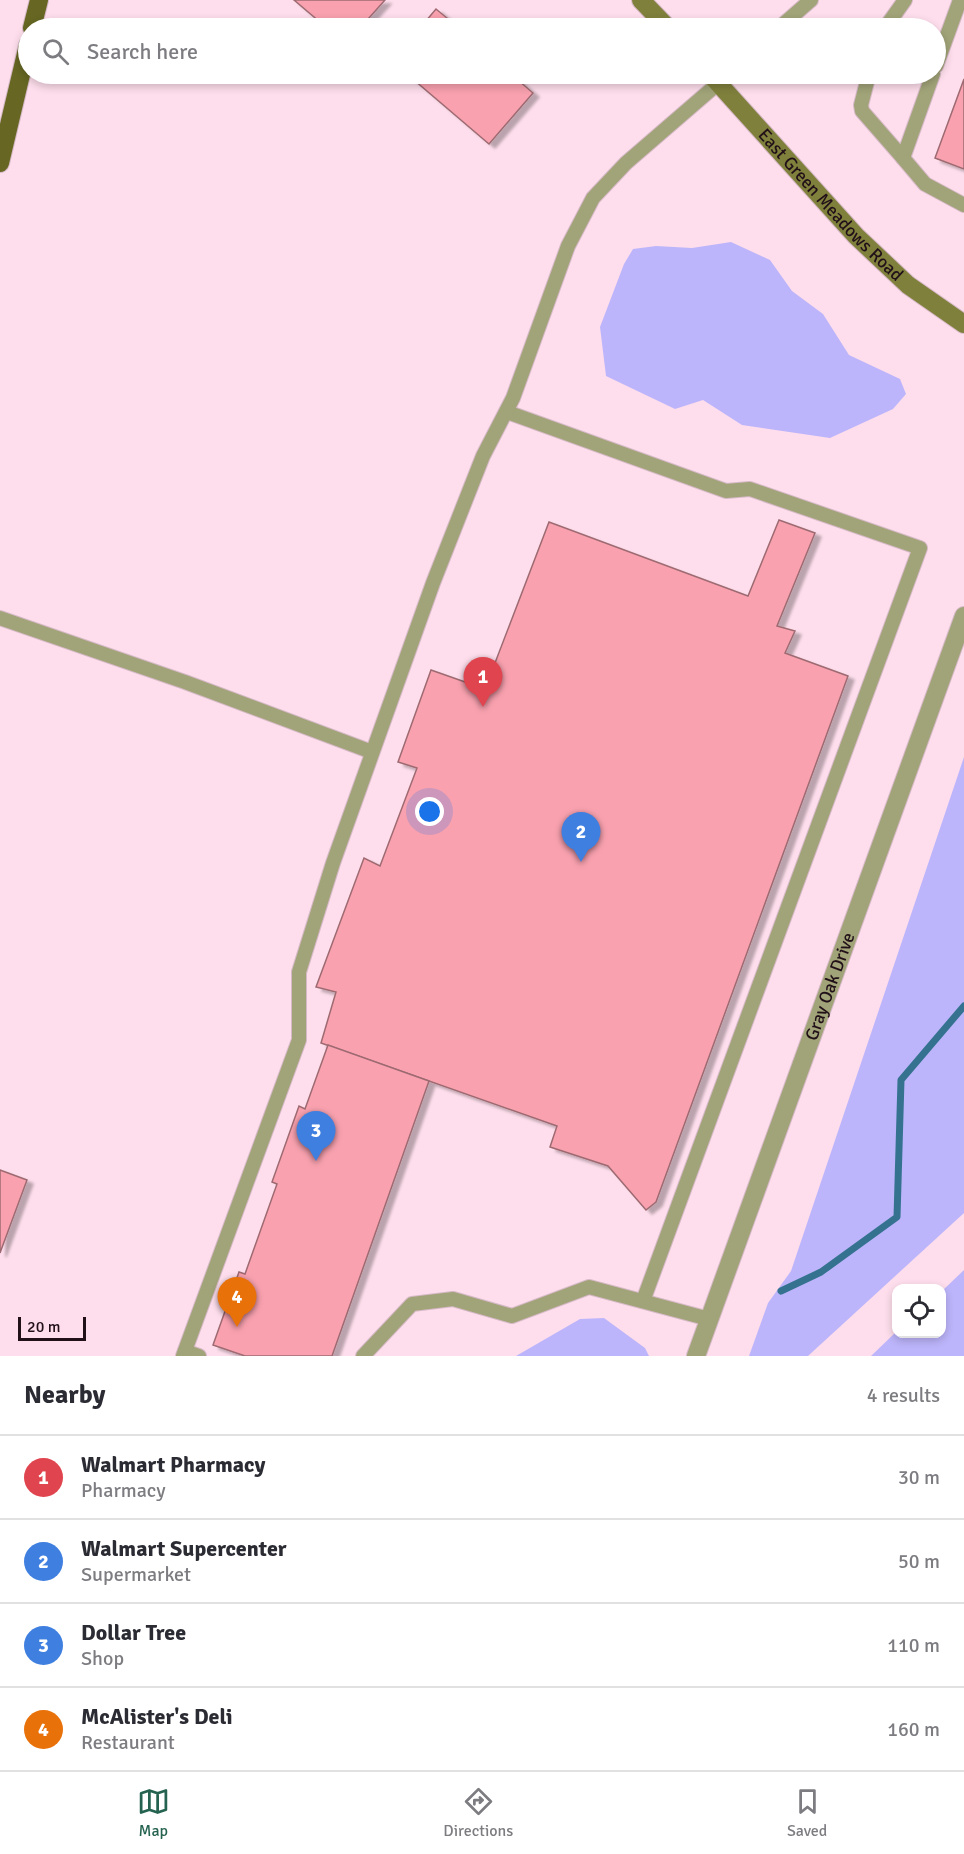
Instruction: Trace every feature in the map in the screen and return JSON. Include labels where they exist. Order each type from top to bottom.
[{"type":"main road","points":[[34,18],[39,0]]},
{"type":"main road","points":[[0,163],[19,84]]},
{"type":"street","points":[[641,0],[658,18]]},
{"type":"street","name":"East Green Meadows Road","points":[[726,84],[856,236],[908,285],[964,324]]},
{"type":"street","name":"Gray Oak Drive","points":[[696,1356],[964,616]]},
{"type":"lane","points":[[790,18],[811,0]]},
{"type":"lane","points":[[892,18],[905,0]]},
{"type":"lane","points":[[946,38],[960,0]]},
{"type":"lane","points":[[199,1356],[184,1353],[299,1040],[299,972],[333,863],[433,583],[483,456],[507,412],[568,246],[593,198],[626,163],[710,84]]},
{"type":"lane","points":[[866,84],[861,105],[862,111],[925,184],[964,205]]},
{"type":"lane","points":[[903,158],[929,84]]},
{"type":"lane","points":[[507,412],[726,491],[750,489],[920,548],[643,1301]]},
{"type":"lane","points":[[0,618],[185,682],[372,752]]},
{"type":"lane","points":[[363,1356],[412,1304],[453,1299],[512,1316],[589,1287],[709,1319]]},
{"type":"shaded area","points":[[731,242],[770,260],[792,291],[823,314],[849,355],[900,379],[906,394],[893,409],[830,438],[742,425],[703,400],[675,409],[606,376],[600,327],[624,264],[633,249],[656,246],[692,248]]},
{"type":"shaded area","points":[[964,757],[964,1213],[808,1356],[749,1356],[768,1303],[791,1271]]},
{"type":"shaded area","points":[[964,1270],[964,1356],[871,1356],[892,1336],[892,1338],[946,1338],[946,1287]]},
{"type":"shaded area","points":[[604,1318],[645,1348],[649,1356],[516,1356],[580,1319]]},
{"type":"building","points":[[294,0],[385,0],[369,18],[315,18]]},
{"type":"building","points":[[436,9],[447,18],[428,18]]},
{"type":"building","points":[[964,79],[964,169],[935,158]]},
{"type":"building","points":[[419,84],[523,84],[533,93],[489,144]]},
{"type":"building","points":[[779,520],[815,533],[777,626],[795,631],[785,653],[848,676],[656,1202],[646,1210],[608,1166],[550,1147],[557,1126],[321,1043],[336,992],[316,987],[364,858],[380,866],[417,768],[398,762],[431,670],[485,689],[549,522],[748,596]]},
{"type":"building","points":[[328,1045],[429,1081],[332,1356],[245,1356],[213,1345],[239,1272],[245,1274],[277,1184],[272,1182],[299,1106],[305,1109]]},
{"type":"building","points":[[0,1170],[27,1180],[0,1253]]},
{"type":"waterway","points":[[781,1291],[821,1272],[897,1217],[901,1080],[964,1006]]},
{"type":"place","name":"Walmart Pharmacy","points":[[483,707]]},
{"type":"place","name":"Walmart Supercenter","points":[[581,862]]},
{"type":"place","name":"Dollar Tree","points":[[316,1161]]},
{"type":"place","name":"McAlister's Deli","points":[[237,1327]]}]
